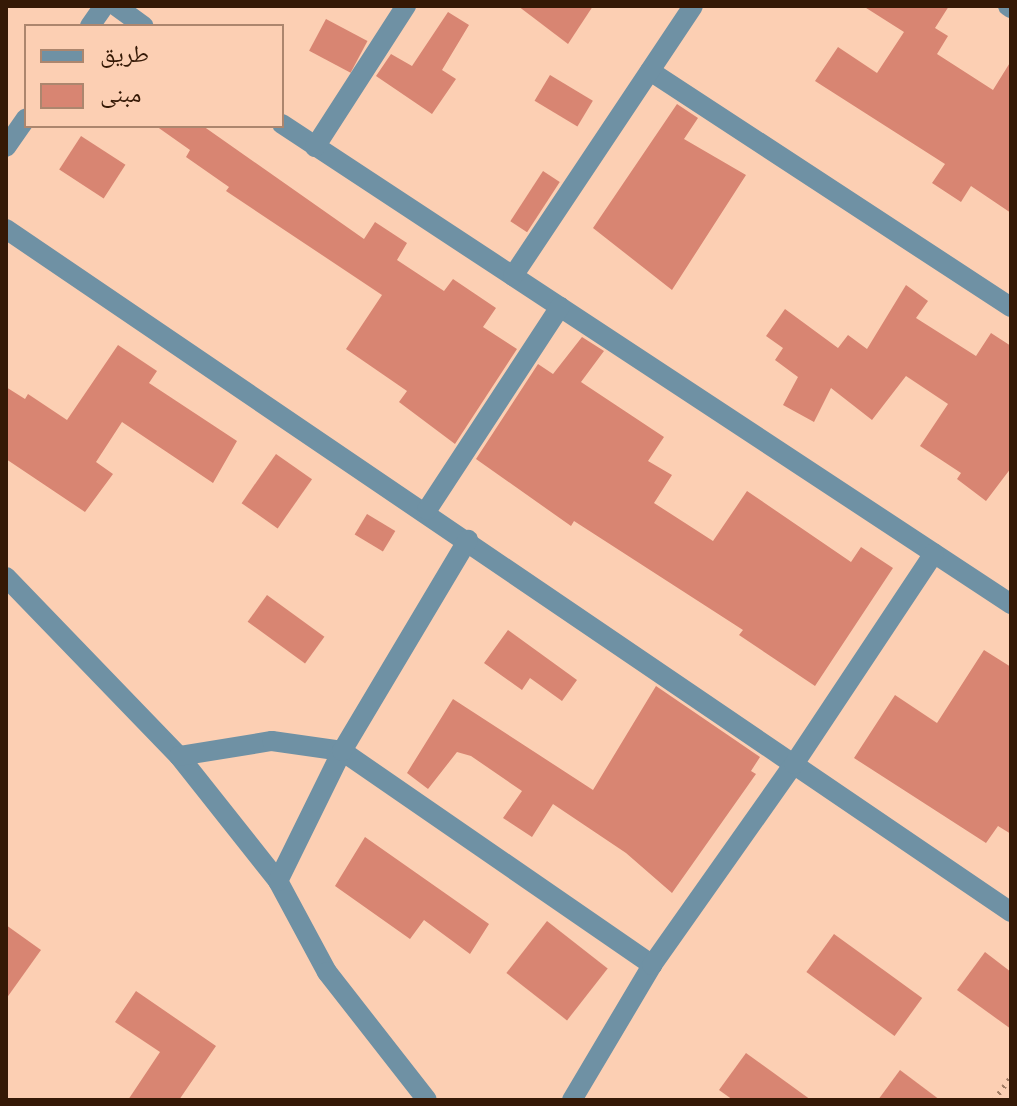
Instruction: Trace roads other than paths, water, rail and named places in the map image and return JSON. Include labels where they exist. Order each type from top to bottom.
[{"type":"street","points":[[91,24],[104,6]]},
{"type":"street","points":[[116,6],[141,24]]},
{"type":"street","points":[[315,147],[406,6]]},
{"type":"street","points":[[513,276],[693,6]]},
{"type":"street","points":[[650,71],[1011,307]]},
{"type":"street","points":[[6,147],[24,121]]},
{"type":"street","points":[[284,125],[1011,604]]},
{"type":"street","points":[[6,229],[202,366],[427,510],[1011,912]]},
{"type":"street","points":[[427,510],[560,307]]},
{"type":"street","points":[[278,881],[342,751],[468,540]]},
{"type":"street","points":[[572,1100],[652,965],[794,764],[934,553]]},
{"type":"street","points":[[6,577],[179,756],[278,881],[327,972],[427,1100]]},
{"type":"street","points":[[179,756],[272,741],[342,751],[652,965]]}]
